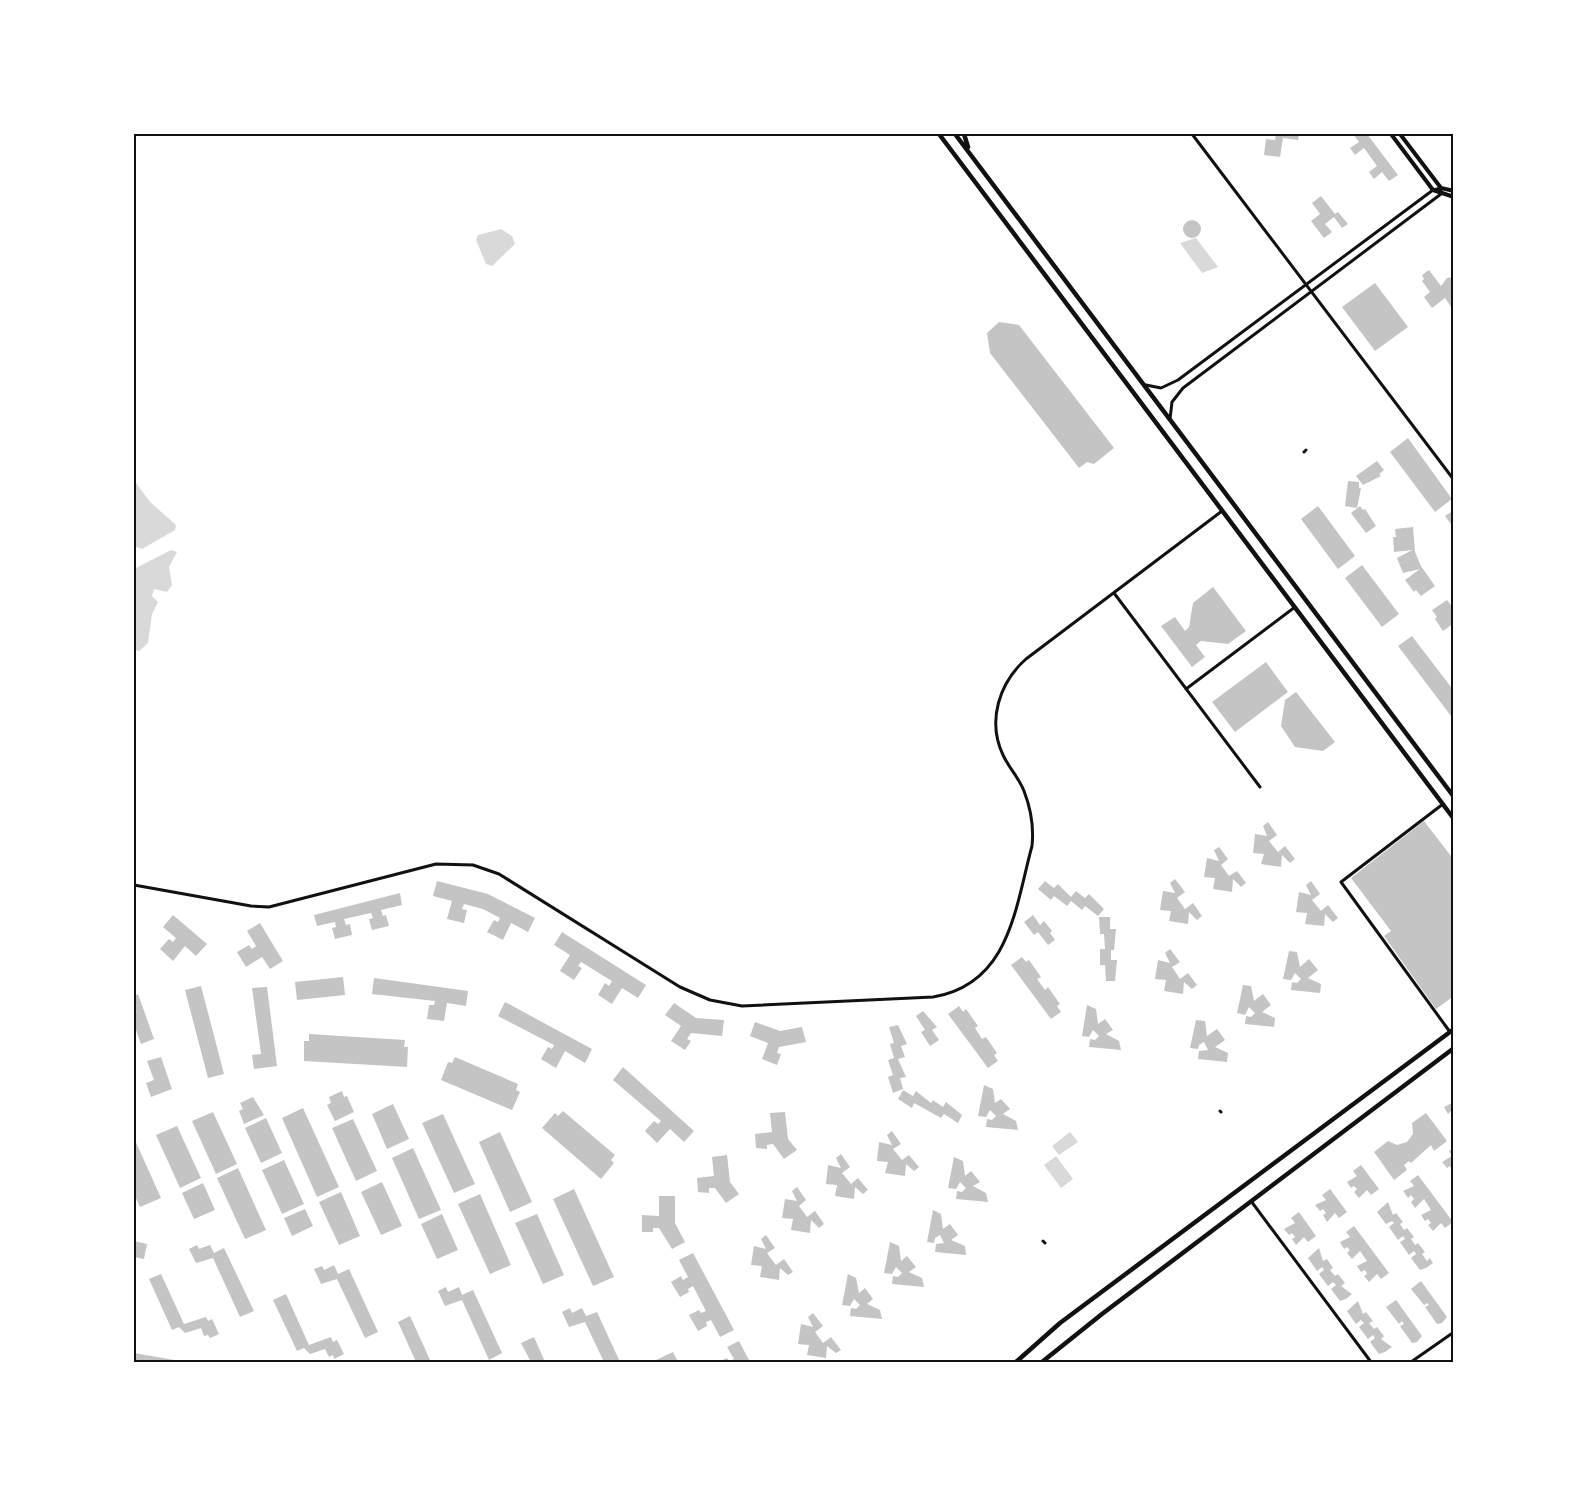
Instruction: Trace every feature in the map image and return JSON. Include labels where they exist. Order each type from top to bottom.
[{"type":"main road","points":[[939,134],[1454,819]]},
{"type":"main road","points":[[955,134],[1454,797]]},
{"type":"main road","points":[[964,134],[971,155]]},
{"type":"main road","points":[[1016,1362],[1060,1323],[1452,1031]]},
{"type":"main road","points":[[1042,1362],[1454,1048]]},
{"type":"street","points":[[1192,134],[1454,480]]},
{"type":"street","points":[[1390,134],[1433,190],[1454,197]]},
{"type":"street","points":[[1400,134],[1441,188],[1441,194]]},
{"type":"street","points":[[1143,384],[1161,388],[1178,380],[1433,190],[1441,188],[1454,190]]},
{"type":"street","points":[[1171,420],[1172,402],[1183,388],[1441,194]]},
{"type":"street","points":[[134,885],[251,906],[269,907],[436,864],[464,863],[499,874],[680,987],[710,1000],[753,1006],[933,997],[951,993],[976,980],[1000,952],[1032,846],[1032,819],[1028,802],[998,741],[995,723],[1000,696],[1008,679],[1019,665],[1222,511]]},
{"type":"street","points":[[1114,593],[1260,787]]},
{"type":"street","points":[[1186,689],[1295,607]]},
{"type":"street","points":[[1443,804],[1341,882],[1452,1031]]},
{"type":"street","points":[[1251,1201],[1371,1362]]},
{"type":"street","points":[[1412,1362],[1454,1332]]},
{"type":"shaded area","points":[[501,229],[512,236],[515,244],[492,266],[486,264],[476,240],[478,235]]},
{"type":"shaded area","points":[[1196,238],[1218,267],[1202,273],[1180,243]]},
{"type":"shaded area","points":[[134,480],[150,502],[176,525],[175,530],[142,549],[134,546]]},
{"type":"shaded area","points":[[171,550],[177,552],[169,567],[172,585],[167,592],[154,589],[152,596],[158,602],[152,614],[148,643],[139,651],[134,650],[134,569]]},
{"type":"shaded area","points":[[1070,1132],[1078,1142],[1059,1155],[1052,1146]]},
{"type":"shaded area","points":[[1056,1156],[1073,1179],[1061,1188],[1044,1165]]},
{"type":"building","points":[[1276,134],[1299,134],[1298,140],[1283,138],[1280,157],[1264,155],[1266,139],[1275,140]]},
{"type":"building","points":[[1353,134],[1367,134],[1398,175],[1389,181],[1382,172],[1374,179],[1369,172],[1377,166],[1364,148],[1355,155],[1350,148],[1359,142]]},
{"type":"building","points":[[1321,196],[1335,214],[1338,212],[1348,224],[1342,228],[1334,217],[1325,224],[1332,232],[1324,238],[1311,221],[1320,214],[1312,203]]},
{"type":"building","points":[[1192,220],[1198,223],[1201,229],[1198,235],[1192,238],[1186,235],[1183,229],[1186,223]]},
{"type":"building","points":[[1429,270],[1441,286],[1447,278],[1454,277],[1454,311],[1445,298],[1432,308],[1424,297],[1430,292],[1422,281],[1424,279],[1422,275]]},
{"type":"building","points":[[1375,283],[1408,327],[1375,351],[1342,307]]},
{"type":"building","points":[[999,322],[1019,325],[1114,448],[1094,464],[1087,462],[1079,468],[990,353],[987,333]]},
{"type":"building","points":[[1408,438],[1452,499],[1435,512],[1390,452]]},
{"type":"building","points":[[1377,461],[1384,470],[1379,474],[1381,476],[1363,485],[1356,476]]},
{"type":"building","points":[[1348,481],[1359,482],[1359,488],[1361,488],[1357,508],[1345,506]]},
{"type":"building","points":[[1318,506],[1355,556],[1338,569],[1301,519]]},
{"type":"building","points":[[1360,506],[1363,510],[1365,509],[1376,526],[1366,533],[1351,513]]},
{"type":"building","points":[[1454,510],[1454,528],[1445,516]]},
{"type":"building","points":[[1413,527],[1415,552],[1421,566],[1435,586],[1421,596],[1416,590],[1414,592],[1405,580],[1420,569],[1403,573],[1397,558],[1412,550],[1394,552],[1395,529]]},
{"type":"building","points":[[1362,565],[1399,614],[1382,627],[1345,578]]},
{"type":"building","points":[[1213,587],[1246,631],[1228,644],[1201,641],[1196,645],[1205,657],[1192,667],[1161,626],[1175,617],[1185,631],[1189,627],[1193,603]]},
{"type":"building","points":[[1447,600],[1454,609],[1454,623],[1443,631],[1432,610]]},
{"type":"building","points":[[1412,636],[1454,691],[1454,720],[1398,646]]},
{"type":"building","points":[[1266,662],[1288,692],[1235,732],[1212,702]]},
{"type":"building","points":[[1296,692],[1335,742],[1323,751],[1295,747],[1281,726],[1285,700]]},
{"type":"building","points":[[1424,821],[1454,860],[1454,996],[1436,1009],[1384,936],[1391,931],[1351,878]]},
{"type":"building","points":[[1268,822],[1277,835],[1269,841],[1278,852],[1285,846],[1295,859],[1290,863],[1282,855],[1281,867],[1261,864],[1264,854],[1253,853],[1255,834],[1267,836],[1263,826]]},
{"type":"building","points":[[1219,847],[1228,859],[1221,865],[1229,876],[1237,871],[1246,883],[1241,887],[1233,879],[1232,892],[1213,889],[1215,878],[1204,877],[1207,858],[1219,861],[1214,850]]},
{"type":"building","points":[[1175,879],[1185,892],[1177,898],[1185,909],[1193,903],[1202,916],[1197,920],[1189,912],[1188,924],[1169,921],[1171,911],[1160,910],[1163,891],[1175,893],[1170,883]]},
{"type":"building","points":[[437,881],[488,894],[535,918],[528,932],[511,923],[503,940],[487,932],[494,920],[498,922],[500,918],[483,909],[464,904],[462,909],[467,910],[464,923],[447,919],[452,901],[433,896]]},
{"type":"building","points":[[1045,881],[1054,888],[1058,884],[1071,897],[1076,891],[1085,898],[1089,894],[1104,909],[1098,916],[1085,906],[1082,910],[1071,901],[1067,906],[1054,896],[1051,900],[1038,889]]},
{"type":"building","points":[[1311,881],[1320,894],[1312,900],[1321,911],[1328,905],[1338,918],[1333,922],[1325,914],[1324,926],[1305,924],[1307,913],[1296,912],[1299,892],[1311,895],[1306,885]]},
{"type":"building","points":[[400,893],[402,905],[381,910],[383,916],[386,915],[389,926],[372,930],[369,919],[373,918],[371,913],[344,919],[346,925],[350,924],[352,935],[335,939],[332,928],[336,927],[335,922],[317,926],[314,915]]},
{"type":"building","points":[[173,915],[207,944],[196,956],[185,946],[173,961],[160,949],[169,939],[173,942],[176,938],[163,927]]},
{"type":"building","points":[[1033,915],[1040,925],[1044,921],[1052,931],[1050,933],[1055,940],[1048,945],[1038,932],[1034,935],[1024,922]]},
{"type":"building","points":[[1099,917],[1110,917],[1110,929],[1116,929],[1114,950],[1111,950],[1111,960],[1117,960],[1115,981],[1106,981],[1105,965],[1100,965],[1100,949],[1105,949],[1104,934],[1100,934]]},
{"type":"building","points":[[260,923],[283,961],[270,969],[262,957],[246,967],[237,952],[249,945],[252,949],[256,946],[247,931]]},
{"type":"building","points":[[562,932],[646,985],[638,998],[622,988],[612,1004],[598,995],[605,983],[609,986],[612,981],[581,962],[578,966],[582,968],[574,980],[560,971],[570,955],[554,945]]},
{"type":"building","points":[[1170,949],[1180,962],[1172,967],[1180,979],[1188,973],[1197,985],[1192,989],[1184,982],[1183,994],[1164,991],[1166,980],[1155,979],[1158,960],[1170,963],[1165,953]]},
{"type":"building","points":[[1289,951],[1297,952],[1300,967],[1309,959],[1318,970],[1308,978],[1321,984],[1320,993],[1291,990],[1292,982],[1297,983],[1301,979],[1295,973],[1291,980],[1283,979]]},
{"type":"building","points":[[1022,957],[1026,962],[1029,960],[1041,977],[1037,979],[1045,990],[1048,987],[1060,1004],[1057,1006],[1061,1012],[1051,1019],[1011,965]]},
{"type":"building","points":[[343,977],[345,995],[297,1000],[295,982]]},
{"type":"building","points":[[374,978],[468,991],[466,1006],[447,1003],[444,1021],[427,1019],[429,1005],[434,1005],[435,1001],[372,994]]},
{"type":"building","points":[[1243,985],[1251,986],[1254,1001],[1263,994],[1271,1005],[1262,1012],[1275,1018],[1274,1027],[1245,1024],[1246,1016],[1251,1017],[1255,1013],[1249,1007],[1245,1015],[1237,1013]]},
{"type":"building","points":[[201,986],[224,1074],[208,1078],[185,990]]},
{"type":"building","points":[[267,987],[277,1066],[254,1069],[252,1055],[261,1054],[252,988]]},
{"type":"building","points":[[138,994],[154,1039],[141,1044],[134,1024],[134,996]]},
{"type":"building","points":[[505,1002],[592,1049],[585,1063],[565,1051],[556,1068],[541,1059],[548,1047],[552,1049],[554,1045],[498,1016]]},
{"type":"building","points":[[674,1003],[696,1018],[724,1020],[722,1036],[691,1033],[687,1039],[691,1041],[685,1050],[671,1041],[681,1026],[665,1015]]},
{"type":"building","points":[[1087,1005],[1096,1009],[1098,1024],[1105,1019],[1113,1030],[1106,1034],[1119,1041],[1121,1050],[1089,1047],[1090,1039],[1095,1040],[1099,1036],[1093,1030],[1089,1037],[1082,1036]]},
{"type":"building","points":[[959,1006],[963,1012],[966,1009],[978,1026],[975,1028],[982,1039],[986,1037],[997,1053],[994,1055],[998,1061],[988,1068],[948,1014]]},
{"type":"building","points":[[923,1011],[937,1027],[932,1030],[939,1040],[930,1046],[921,1032],[925,1030],[916,1016]]},
{"type":"building","points":[[1196,1020],[1205,1021],[1207,1036],[1217,1029],[1225,1040],[1215,1047],[1228,1053],[1227,1062],[1198,1059],[1199,1051],[1208,1050],[1204,1042],[1199,1045],[1198,1049],[1190,1048]]},
{"type":"building","points":[[755,1022],[780,1031],[802,1027],[806,1042],[779,1047],[777,1053],[781,1054],[777,1065],[762,1059],[768,1043],[750,1036]]},
{"type":"building","points":[[898,1025],[907,1044],[901,1046],[905,1057],[898,1059],[906,1077],[900,1078],[903,1089],[893,1093],[888,1077],[893,1075],[888,1060],[894,1058],[890,1044],[894,1043],[889,1027]]},
{"type":"building","points":[[309,1034],[405,1040],[404,1047],[408,1047],[407,1067],[304,1061],[304,1041],[309,1041]]},
{"type":"building","points":[[161,1057],[172,1089],[151,1097],[146,1083],[154,1080],[147,1061]]},
{"type":"building","points":[[455,1057],[518,1084],[516,1090],[520,1092],[512,1110],[441,1080],[448,1062],[452,1063]]},
{"type":"building","points":[[623,1067],[694,1131],[684,1142],[670,1129],[657,1143],[645,1131],[654,1121],[658,1124],[661,1121],[613,1080]]},
{"type":"building","points":[[984,1085],[993,1089],[995,1103],[1001,1099],[1010,1109],[1003,1114],[1016,1121],[1018,1130],[986,1127],[987,1119],[992,1120],[996,1116],[990,1110],[986,1117],[978,1116]]},
{"type":"building","points":[[903,1090],[913,1096],[916,1091],[931,1103],[933,1100],[943,1107],[946,1102],[962,1115],[958,1123],[944,1114],[941,1118],[914,1103],[912,1108],[898,1099]]},
{"type":"building","points":[[342,1091],[344,1097],[347,1096],[354,1112],[335,1121],[327,1105],[331,1103],[329,1097]]},
{"type":"building","points":[[253,1097],[264,1115],[244,1124],[239,1111],[243,1109],[240,1103]]},
{"type":"building","points":[[1454,1102],[1454,1114],[1451,1111],[1448,1114],[1444,1107]]},
{"type":"building","points":[[393,1104],[409,1139],[387,1149],[372,1114]]},
{"type":"building","points":[[303,1108],[339,1187],[317,1197],[282,1118]]},
{"type":"building","points":[[563,1111],[615,1155],[611,1160],[614,1163],[601,1179],[542,1128],[555,1113],[558,1116]]},
{"type":"building","points":[[213,1112],[237,1164],[216,1174],[192,1121]]},
{"type":"building","points":[[785,1112],[788,1139],[797,1150],[784,1159],[773,1144],[767,1145],[767,1149],[756,1148],[755,1134],[772,1132],[770,1113]]},
{"type":"building","points":[[1426,1113],[1447,1141],[1434,1151],[1431,1145],[1411,1163],[1409,1161],[1404,1165],[1407,1170],[1394,1180],[1374,1152],[1388,1141],[1397,1145],[1407,1142],[1413,1134],[1412,1123]]},
{"type":"building","points":[[443,1114],[475,1184],[454,1193],[422,1123]]},
{"type":"building","points":[[266,1118],[282,1153],[261,1163],[245,1128]]},
{"type":"building","points":[[353,1119],[377,1171],[356,1181],[332,1128]]},
{"type":"building","points":[[177,1126],[201,1178],[180,1188],[156,1135]]},
{"type":"building","points":[[892,1131],[901,1144],[893,1149],[902,1160],[909,1155],[919,1167],[914,1171],[906,1164],[905,1176],[885,1173],[888,1162],[877,1161],[879,1142],[892,1145],[887,1135]]},
{"type":"building","points":[[500,1132],[532,1202],[510,1212],[479,1142]]},
{"type":"building","points":[[134,1138],[161,1198],[140,1207],[134,1194]]},
{"type":"building","points":[[413,1148],[441,1210],[419,1219],[392,1158]]},
{"type":"building","points":[[1454,1148],[1454,1177],[1450,1166],[1447,1168],[1442,1162],[1452,1156],[1449,1151]]},
{"type":"building","points":[[841,1154],[850,1167],[842,1173],[851,1184],[858,1178],[868,1190],[863,1194],[855,1187],[854,1199],[835,1196],[837,1185],[826,1184],[828,1165],[841,1168],[836,1158]]},
{"type":"building","points":[[727,1155],[730,1182],[739,1194],[726,1203],[715,1188],[709,1188],[709,1193],[698,1192],[697,1178],[714,1176],[712,1157]]},
{"type":"building","points":[[954,1157],[963,1161],[965,1176],[971,1171],[980,1182],[973,1186],[986,1193],[988,1202],[956,1199],[957,1191],[962,1192],[966,1188],[960,1182],[956,1189],[948,1188]]},
{"type":"building","points":[[284,1160],[304,1204],[282,1214],[262,1170]]},
{"type":"building","points":[[1361,1165],[1379,1189],[1371,1195],[1367,1190],[1359,1198],[1354,1192],[1357,1189],[1354,1186],[1351,1188],[1347,1182],[1357,1176],[1353,1171]]},
{"type":"building","points":[[238,1168],[266,1230],[245,1239],[217,1178]]},
{"type":"building","points":[[1418,1175],[1453,1222],[1445,1228],[1441,1223],[1433,1231],[1428,1225],[1431,1223],[1428,1219],[1425,1221],[1421,1215],[1431,1210],[1424,1199],[1415,1208],[1411,1202],[1414,1199],[1411,1195],[1408,1198],[1403,1191],[1414,1186],[1410,1181]]},
{"type":"building","points":[[382,1182],[402,1226],[381,1235],[361,1192]]},
{"type":"building","points":[[203,1183],[215,1210],[194,1219],[182,1193]]},
{"type":"building","points":[[797,1187],[806,1200],[799,1206],[807,1217],[815,1211],[824,1224],[819,1228],[811,1220],[810,1233],[791,1230],[793,1219],[782,1218],[785,1199],[797,1201],[792,1191]]},
{"type":"building","points":[[574,1189],[614,1277],[593,1286],[553,1199]]},
{"type":"building","points":[[1330,1189],[1347,1212],[1339,1218],[1335,1213],[1327,1222],[1323,1215],[1326,1213],[1323,1209],[1320,1211],[1315,1205],[1326,1200],[1322,1195]]},
{"type":"building","points":[[341,1192],[360,1236],[339,1245],[319,1202]]},
{"type":"building","points":[[480,1194],[511,1265],[490,1274],[458,1204]]},
{"type":"building","points":[[659,1196],[675,1196],[675,1223],[685,1242],[672,1249],[659,1228],[653,1228],[653,1232],[642,1232],[642,1215],[659,1216]]},
{"type":"building","points":[[1388,1202],[1393,1215],[1396,1213],[1403,1222],[1400,1224],[1404,1230],[1407,1228],[1414,1237],[1411,1239],[1415,1245],[1418,1243],[1425,1252],[1422,1254],[1427,1261],[1430,1258],[1433,1263],[1426,1268],[1420,1270],[1411,1258],[1416,1254],[1414,1251],[1409,1255],[1400,1242],[1405,1239],[1403,1236],[1398,1240],[1389,1227],[1394,1223],[1392,1221],[1386,1224],[1377,1212]]},
{"type":"building","points":[[305,1209],[313,1226],[292,1236],[284,1218]]},
{"type":"building","points":[[933,1210],[941,1214],[943,1229],[950,1224],[958,1235],[951,1240],[965,1246],[966,1255],[935,1252],[936,1244],[944,1243],[940,1235],[935,1238],[934,1243],[927,1242]]},
{"type":"building","points":[[1299,1212],[1316,1236],[1308,1242],[1304,1237],[1296,1245],[1292,1239],[1295,1237],[1292,1233],[1289,1235],[1284,1229],[1295,1223],[1291,1218]]},
{"type":"building","points":[[442,1214],[458,1250],[437,1259],[421,1224]]},
{"type":"building","points":[[537,1214],[564,1275],[543,1284],[515,1223]]},
{"type":"building","points":[[1354,1226],[1389,1273],[1381,1279],[1377,1274],[1369,1282],[1364,1276],[1367,1274],[1365,1270],[1361,1272],[1357,1266],[1367,1261],[1360,1251],[1352,1259],[1347,1253],[1350,1250],[1347,1247],[1344,1249],[1340,1242],[1350,1237],[1346,1232]]},
{"type":"building","points":[[766,1235],[775,1248],[767,1253],[776,1265],[784,1259],[793,1272],[788,1275],[780,1268],[779,1280],[760,1277],[762,1266],[751,1265],[754,1246],[766,1249],[761,1239]]},
{"type":"building","points":[[134,1241],[147,1244],[144,1259],[134,1257]]},
{"type":"building","points":[[890,1242],[899,1246],[901,1261],[907,1256],[916,1267],[909,1272],[922,1278],[924,1287],[892,1284],[893,1276],[898,1277],[902,1273],[896,1267],[892,1274],[884,1273]]},
{"type":"building","points":[[197,1245],[199,1249],[210,1245],[214,1253],[224,1248],[254,1311],[240,1317],[213,1258],[196,1263],[189,1249]]},
{"type":"building","points":[[1319,1248],[1323,1261],[1327,1259],[1333,1268],[1330,1270],[1335,1276],[1338,1274],[1345,1283],[1341,1286],[1352,1294],[1346,1299],[1340,1301],[1331,1289],[1336,1285],[1333,1282],[1328,1286],[1319,1274],[1324,1270],[1322,1267],[1317,1271],[1308,1258]]},
{"type":"building","points":[[693,1253],[734,1330],[720,1337],[711,1320],[706,1322],[707,1326],[698,1331],[689,1315],[699,1310],[701,1313],[706,1311],[693,1286],[688,1289],[689,1292],[680,1297],[671,1282],[681,1276],[683,1280],[688,1277],[679,1260]]},
{"type":"building","points":[[334,1265],[338,1274],[349,1269],[378,1332],[365,1338],[337,1279],[321,1284],[314,1269],[322,1266],[324,1270]]},
{"type":"building","points":[[161,1274],[184,1324],[206,1317],[208,1321],[212,1319],[219,1334],[210,1338],[208,1335],[204,1336],[201,1328],[185,1333],[179,1327],[172,1330],[149,1279]]},
{"type":"building","points":[[848,1274],[856,1278],[859,1293],[865,1288],[873,1299],[867,1304],[880,1310],[882,1319],[850,1316],[851,1308],[856,1309],[860,1305],[854,1299],[850,1306],[842,1305]]},
{"type":"building","points":[[1421,1281],[1447,1317],[1442,1323],[1437,1324],[1425,1307],[1429,1305],[1427,1303],[1424,1305],[1411,1289]]},
{"type":"building","points":[[446,1287],[448,1292],[459,1287],[462,1295],[473,1290],[502,1353],[489,1360],[462,1300],[445,1306],[438,1291]]},
{"type":"building","points":[[286,1294],[309,1345],[331,1337],[333,1342],[337,1340],[344,1354],[334,1359],[333,1355],[329,1357],[325,1349],[310,1354],[304,1348],[297,1351],[273,1300]]},
{"type":"building","points":[[1396,1300],[1422,1336],[1417,1342],[1412,1343],[1400,1326],[1404,1324],[1402,1321],[1399,1324],[1386,1307]]},
{"type":"building","points":[[1358,1301],[1363,1314],[1366,1312],[1373,1321],[1369,1323],[1374,1329],[1377,1327],[1384,1336],[1381,1339],[1392,1347],[1385,1352],[1379,1354],[1370,1342],[1375,1338],[1373,1335],[1368,1339],[1359,1327],[1364,1323],[1361,1320],[1356,1324],[1347,1311]]},
{"type":"building","points":[[570,1308],[572,1313],[582,1308],[586,1316],[597,1312],[620,1362],[604,1362],[585,1322],[569,1327],[562,1312]]},
{"type":"building","points":[[813,1313],[823,1326],[815,1332],[823,1343],[831,1337],[841,1350],[836,1353],[827,1346],[826,1358],[807,1355],[809,1345],[798,1344],[801,1324],[813,1327],[808,1317]]},
{"type":"building","points":[[410,1316],[431,1362],[416,1362],[398,1322]]},
{"type":"building","points":[[534,1337],[545,1362],[531,1362],[521,1343]]},
{"type":"building","points":[[739,1341],[750,1362],[718,1362],[727,1358],[729,1361],[734,1359],[727,1347]]},
{"type":"building","points":[[673,1352],[678,1362],[652,1362]]},
{"type":"building","points":[[134,1353],[180,1361],[134,1362]]}]
